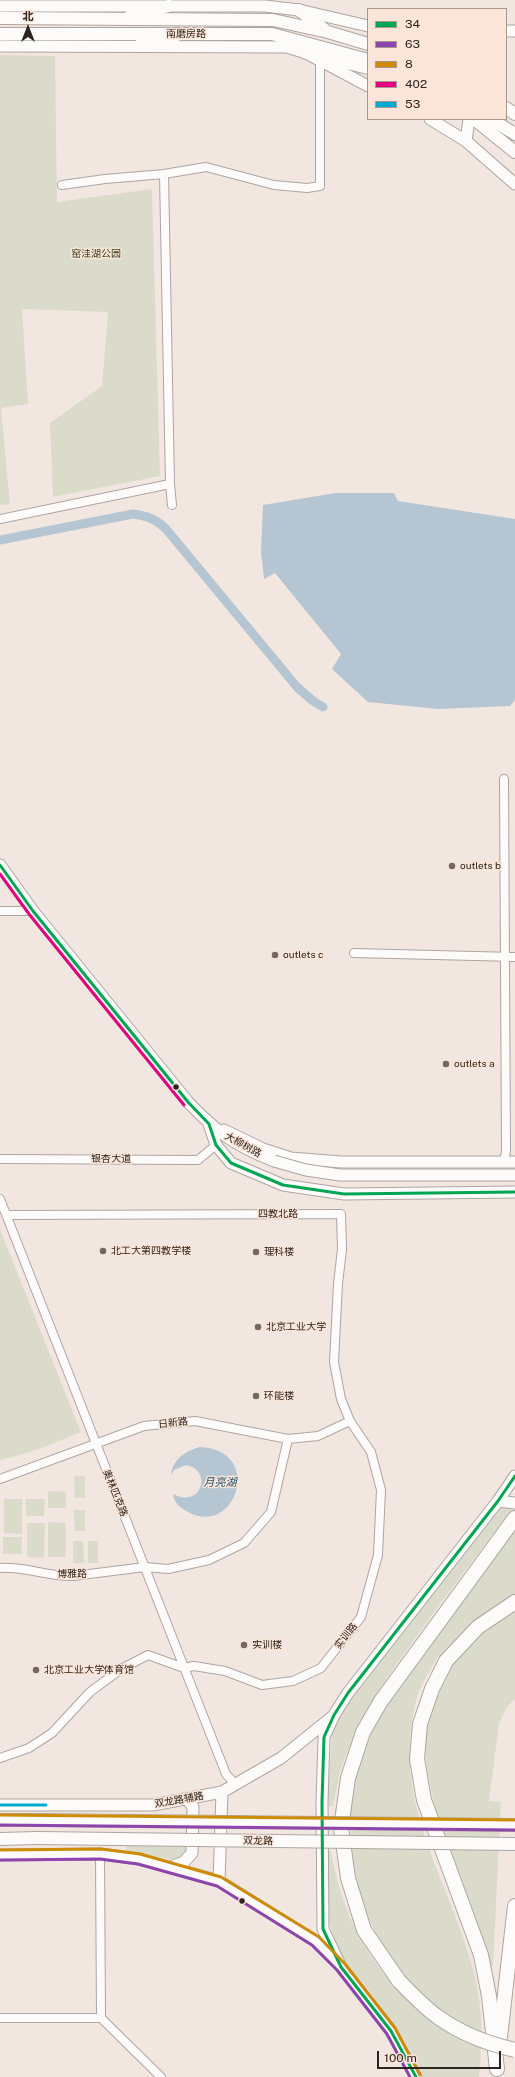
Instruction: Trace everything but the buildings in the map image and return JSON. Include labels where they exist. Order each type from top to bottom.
[{"type":"highway","points":[[515,1519],[380,1701],[363,1732],[348,1778],[341,1828],[348,1878],[364,1930],[399,1981],[437,2017],[475,2037],[499,2047],[515,2050]]},
{"type":"highway","points":[[496,2073],[489,1996],[481,1955],[424,1800],[417,1759],[420,1724],[432,1689],[446,1661],[478,1627],[515,1602]]},
{"type":"highway","points":[[496,2073],[503,1997],[515,1906]]},
{"type":"main road","points":[[113,20],[169,6]]},
{"type":"main road","points":[[299,10],[328,32]]},
{"type":"main road","name":"南磨房路","points":[[0,18],[273,20],[328,32],[367,44]]},
{"type":"main road","name":"南磨房路","points":[[0,34],[272,34],[367,60]]},
{"type":"main road","points":[[114,35],[177,46]]},
{"type":"main road","points":[[306,53],[367,68]]},
{"type":"main road","points":[[483,121],[515,134]]},
{"type":"main road","points":[[483,121],[515,152]]},
{"type":"main road","name":"双龙路","points":[[0,1820],[515,1825]]},
{"type":"main road","name":"双龙路","points":[[0,1839],[37,1838],[515,1844]]},
{"type":"street","points":[[0,6],[265,6],[299,10],[367,26]]},
{"type":"street","points":[[0,46],[287,47],[306,53],[367,85]]},
{"type":"street","points":[[62,185],[105,179],[164,174],[206,167],[274,185],[307,188],[320,186],[320,60]]},
{"type":"street","points":[[432,120],[466,141],[515,184]]},
{"type":"street","points":[[466,141],[469,120]]},
{"type":"street","points":[[164,174],[170,484],[172,505]]},
{"type":"street","points":[[0,518],[170,484]]},
{"type":"street","points":[[209,1124],[216,1146],[231,1163],[283,1185],[344,1194],[510,1192],[508,1187],[508,1166],[510,1162],[506,1151],[504,779]]},
{"type":"street","name":"大柳树路","points":[[0,865],[33,911],[188,1102],[209,1124],[227,1138],[248,1151],[274,1161],[306,1170],[340,1175],[515,1175]]},
{"type":"street","points":[[0,910],[33,911]]},
{"type":"street","points":[[354,953],[515,957]]},
{"type":"street","points":[[209,1124],[235,1134],[263,1150],[291,1158],[342,1162],[510,1162]]},
{"type":"street","name":"银杏大道","points":[[0,1159],[198,1160],[216,1146]]},
{"type":"street","name":"奥林匹克路","points":[[0,1199],[226,1774],[236,1785]]},
{"type":"street","name":"四教北路","points":[[6,1215],[341,1214],[342,1249],[338,1284],[334,1362],[341,1399],[350,1421]]},
{"type":"street","name":"日新路","points":[[0,1479],[16,1475],[95,1443],[144,1426],[195,1421],[288,1439],[318,1436],[350,1421]]},
{"type":"street","name":"实训路","points":[[184,1668],[194,1666],[225,1671],[262,1685],[293,1681],[321,1668],[361,1617],[378,1555],[381,1490],[371,1452],[350,1421]]},
{"type":"street","name":"博雅路","points":[[0,1568],[23,1568],[62,1577],[145,1567],[168,1569],[210,1560],[244,1543],[271,1512],[288,1439]]},
{"type":"street","points":[[341,1967],[323,1929],[321,1893],[324,1737],[334,1715],[348,1693],[498,1501],[515,1476]]},
{"type":"street","points":[[498,1501],[515,1503]]},
{"type":"street","points":[[0,1758],[29,1748],[52,1733],[90,1692],[121,1669],[148,1655],[184,1668]]},
{"type":"street","name":"双龙路辅路","points":[[0,1805],[153,1804],[222,1792],[281,1758],[334,1715]]},
{"type":"street","points":[[220,1881],[222,1792]]},
{"type":"street","points":[[171,1867],[184,1862],[192,1853],[193,1807],[187,1799]]},
{"type":"street","points":[[0,1855],[100,1854],[139,1859],[220,1881],[315,1941],[341,1967],[391,2031],[416,2077]]},
{"type":"street","points":[[100,1854],[101,2018]]},
{"type":"street","points":[[0,2018],[101,2018],[161,2077]]},
{"type":"green space","name":"窑洼湖公园","points":[[0,55],[55,56],[57,202],[152,189],[160,476],[53,497],[50,423],[102,386],[108,312],[22,309],[28,404],[1,408],[10,504],[0,505]]},
{"type":"green space","points":[[0,1229],[81,1432],[11,1458],[0,1460]]},
{"type":"green space","points":[[74,1476],[85,1476],[85,1498],[75,1498]]},
{"type":"green space","points":[[48,1491],[66,1492],[66,1508],[48,1508]]},
{"type":"green space","points":[[4,1499],[22,1499],[22,1534],[4,1533]]},
{"type":"green space","points":[[26,1499],[45,1499],[44,1516],[26,1516]]},
{"type":"green space","points":[[514,1506],[388,1676],[359,1722],[340,1771],[333,1806],[327,1806],[332,1733],[340,1711],[452,1566],[500,1507]]},
{"type":"green space","points":[[74,1510],[85,1510],[85,1531],[75,1531]]},
{"type":"green space","points":[[48,1522],[66,1523],[66,1557],[48,1557]]},
{"type":"green space","points":[[27,1523],[45,1523],[44,1558],[27,1557]]},
{"type":"green space","points":[[515,1528],[515,1699],[507,1707],[499,1723],[489,1801],[501,1802],[493,1966],[487,1965],[468,1899],[436,1814],[426,1764],[425,1729],[434,1702],[451,1662],[438,1656],[421,1686],[415,1705],[410,1741],[411,1776],[417,1808],[426,1840],[451,1903],[473,1969],[479,1997],[481,2023],[479,2077],[423,2077],[405,2041],[364,1984],[341,1959],[329,1921],[328,1851],[331,1851],[339,1888],[346,1906],[361,1940],[371,1957],[395,1986],[410,1982],[384,1950],[368,1917],[356,1885],[351,1856],[351,1805],[354,1776],[384,1703]]},
{"type":"green space","points":[[3,1537],[22,1537],[21,1554],[3,1554]]},
{"type":"green space","points":[[73,1541],[83,1541],[84,1563],[73,1563]]},
{"type":"green space","points":[[88,1541],[98,1541],[98,1563],[88,1563]]},
{"type":"green space","points":[[190,1844],[186,1857],[174,1860],[126,1851],[126,1845]]},
{"type":"water","points":[[336,493],[394,493],[398,501],[515,519],[515,700],[510,706],[438,709],[368,702],[332,669],[341,654],[275,573],[264,579],[261,552],[263,505]]},
{"type":"water","name":"月亮湖","points":[[200,1447],[220,1452],[232,1462],[237,1476],[236,1490],[230,1504],[219,1513],[205,1517],[182,1509],[176,1503],[173,1494],[183,1497],[191,1496],[197,1493],[201,1480],[199,1474],[194,1468],[186,1465],[174,1470],[171,1475],[174,1464],[181,1456]]},
{"type":"waterway","points":[[0,540],[133,514],[155,520],[166,529],[297,687],[313,701],[323,707]]},
{"type":"transit line","name":"34","points":[[0,865],[33,911],[188,1102],[209,1124],[216,1145],[231,1163],[283,1185],[344,1194],[515,1192]]},
{"type":"transit line","name":"402","points":[[0,874],[29,914],[184,1105]]},
{"type":"transit line","name":"34","points":[[416,2077],[391,2031],[341,1967],[323,1929],[322,1802],[324,1737],[334,1715],[348,1693],[498,1501],[515,1476]]},
{"type":"transit line","name":"53","points":[[0,1805],[46,1805]]},
{"type":"transit line","name":"8","points":[[0,1815],[515,1820]]},
{"type":"transit line","name":"63","points":[[0,1825],[515,1830]]},
{"type":"transit line","name":"8","points":[[0,1850],[101,1849],[140,1854],[221,1877],[319,1937],[345,1964],[395,2028],[420,2075]]},
{"type":"transit line","name":"63","points":[[0,1860],[100,1859],[138,1864],[217,1886],[312,1945],[337,1970],[387,2034],[410,2077]]},
{"type":"place","name":"outlets b","points":[[452,866]]},
{"type":"place","name":"outlets c","points":[[275,955]]},
{"type":"place","name":"outlets a","points":[[446,1064]]},
{"type":"place","name":"北工大第四教学楼","points":[[103,1251]]},
{"type":"place","name":"理科楼","points":[[256,1252]]},
{"type":"place","name":"北京工业大学","points":[[258,1327]]},
{"type":"place","name":"环能楼","points":[[256,1396]]},
{"type":"place","name":"实训楼","points":[[244,1645]]},
{"type":"place","name":"北京工业大学体育馆","points":[[36,1670]]}]
